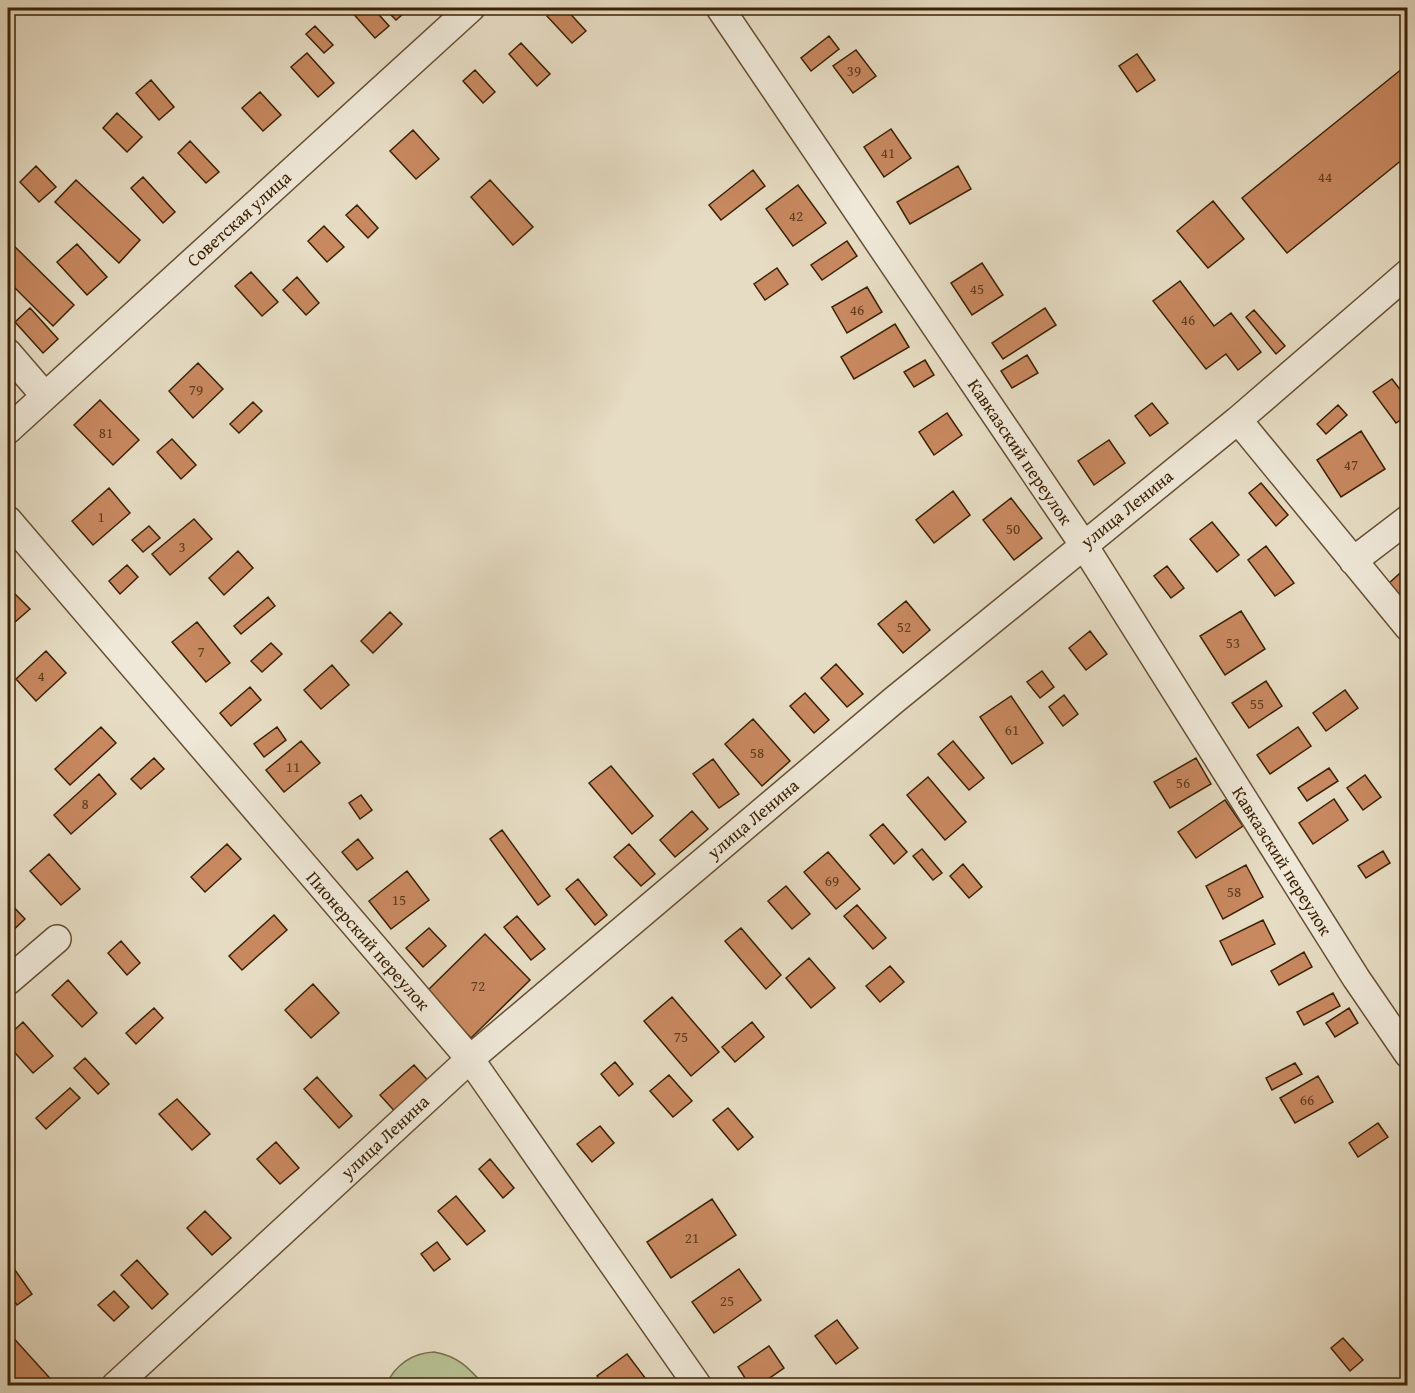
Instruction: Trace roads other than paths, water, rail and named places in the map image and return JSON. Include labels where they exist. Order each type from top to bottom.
[{"type":"street","name":"Советская улица","points":[[8,430],[471,8]]},
{"type":"street","name":"Кавказский переулок","points":[[720,8],[1083,544],[1356,978],[1407,1054]]},
{"type":"street","name":"улица Ленина","points":[[115,1386],[470,1059],[1083,544],[1238,420],[1407,273]]},
{"type":"street","points":[[8,354],[45,396]]},
{"type":"street","points":[[1238,420],[1407,627]]},
{"type":"street","points":[[1353,561],[1407,519]]},
{"type":"street","name":"Пионерский переулок","points":[[8,520],[470,1059],[698,1386]]},
{"type":"street","points":[[8,981],[57,939]]}]
